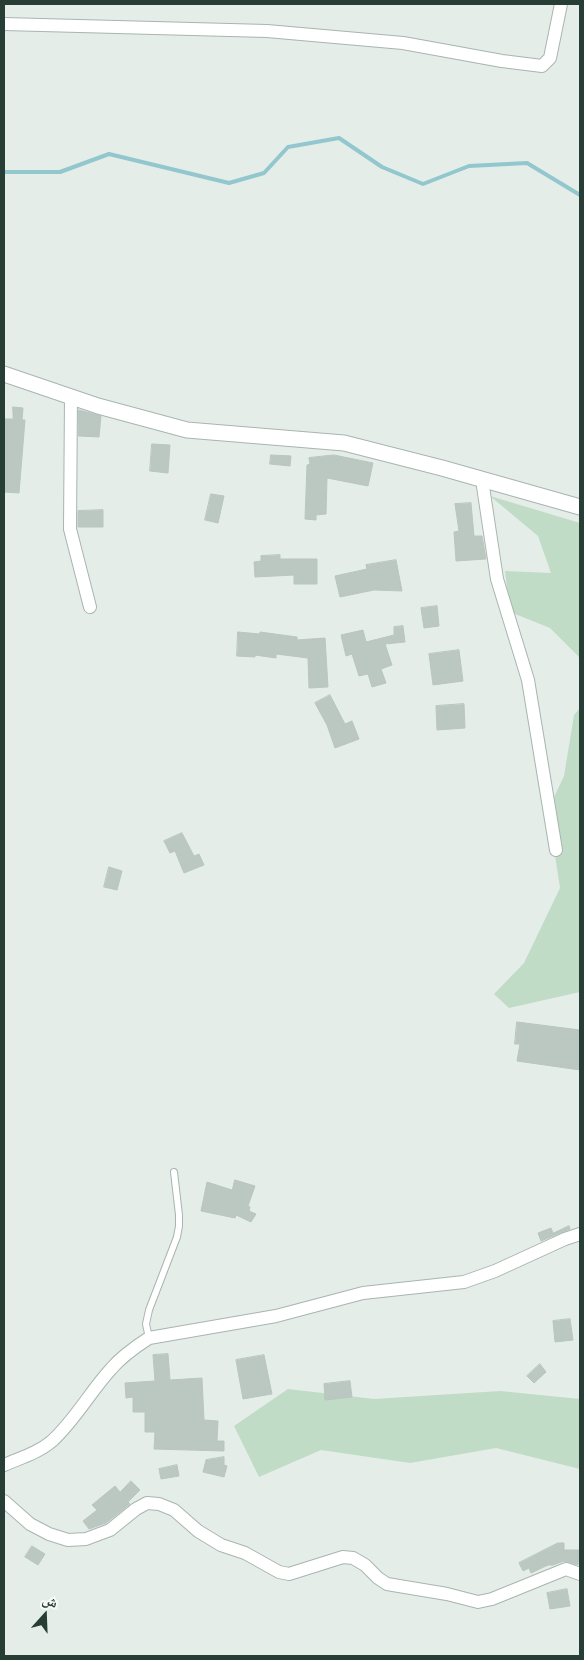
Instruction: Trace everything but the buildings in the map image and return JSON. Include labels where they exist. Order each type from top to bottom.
[{"type":"street","points":[[4,24],[267,31],[403,43],[502,61],[542,66],[550,58],[561,4]]},
{"type":"street","points":[[4,374],[71,397],[187,430],[344,443],[580,507]]},
{"type":"street","points":[[71,397],[70,529],[90,607]]},
{"type":"street","points":[[482,480],[497,579],[528,680],[556,850]]},
{"type":"street","points":[[4,1465],[37,1452],[52,1441],[110,1370],[136,1346],[150,1338],[276,1316],[363,1293],[464,1282],[495,1271],[580,1234]]},
{"type":"street","points":[[4,1501],[30,1524],[49,1534],[68,1540],[86,1539],[110,1530],[147,1503],[159,1504],[174,1510],[198,1531],[221,1545],[245,1553],[279,1572],[288,1574],[342,1557],[353,1558],[365,1565],[387,1584],[446,1594],[478,1602],[492,1599],[566,1569],[580,1574]]},
{"type":"lane","points":[[150,1338],[146,1324],[149,1310],[180,1226],[174,1172]]},
{"type":"green space","points":[[490,496],[580,523],[580,658],[550,628],[510,612],[505,571],[551,573],[538,536]]},
{"type":"green space","points":[[580,708],[580,992],[509,1008],[494,994],[524,963],[560,888],[548,810],[564,776],[574,715]]},
{"type":"green space","points":[[288,1389],[374,1399],[500,1391],[580,1399],[580,1469],[496,1448],[410,1463],[321,1450],[259,1477],[234,1426]]},
{"type":"waterway","points":[[4,172],[60,172],[109,154],[229,183],[264,173],[288,147],[339,138],[382,167],[423,184],[469,166],[527,163],[580,195]]}]
